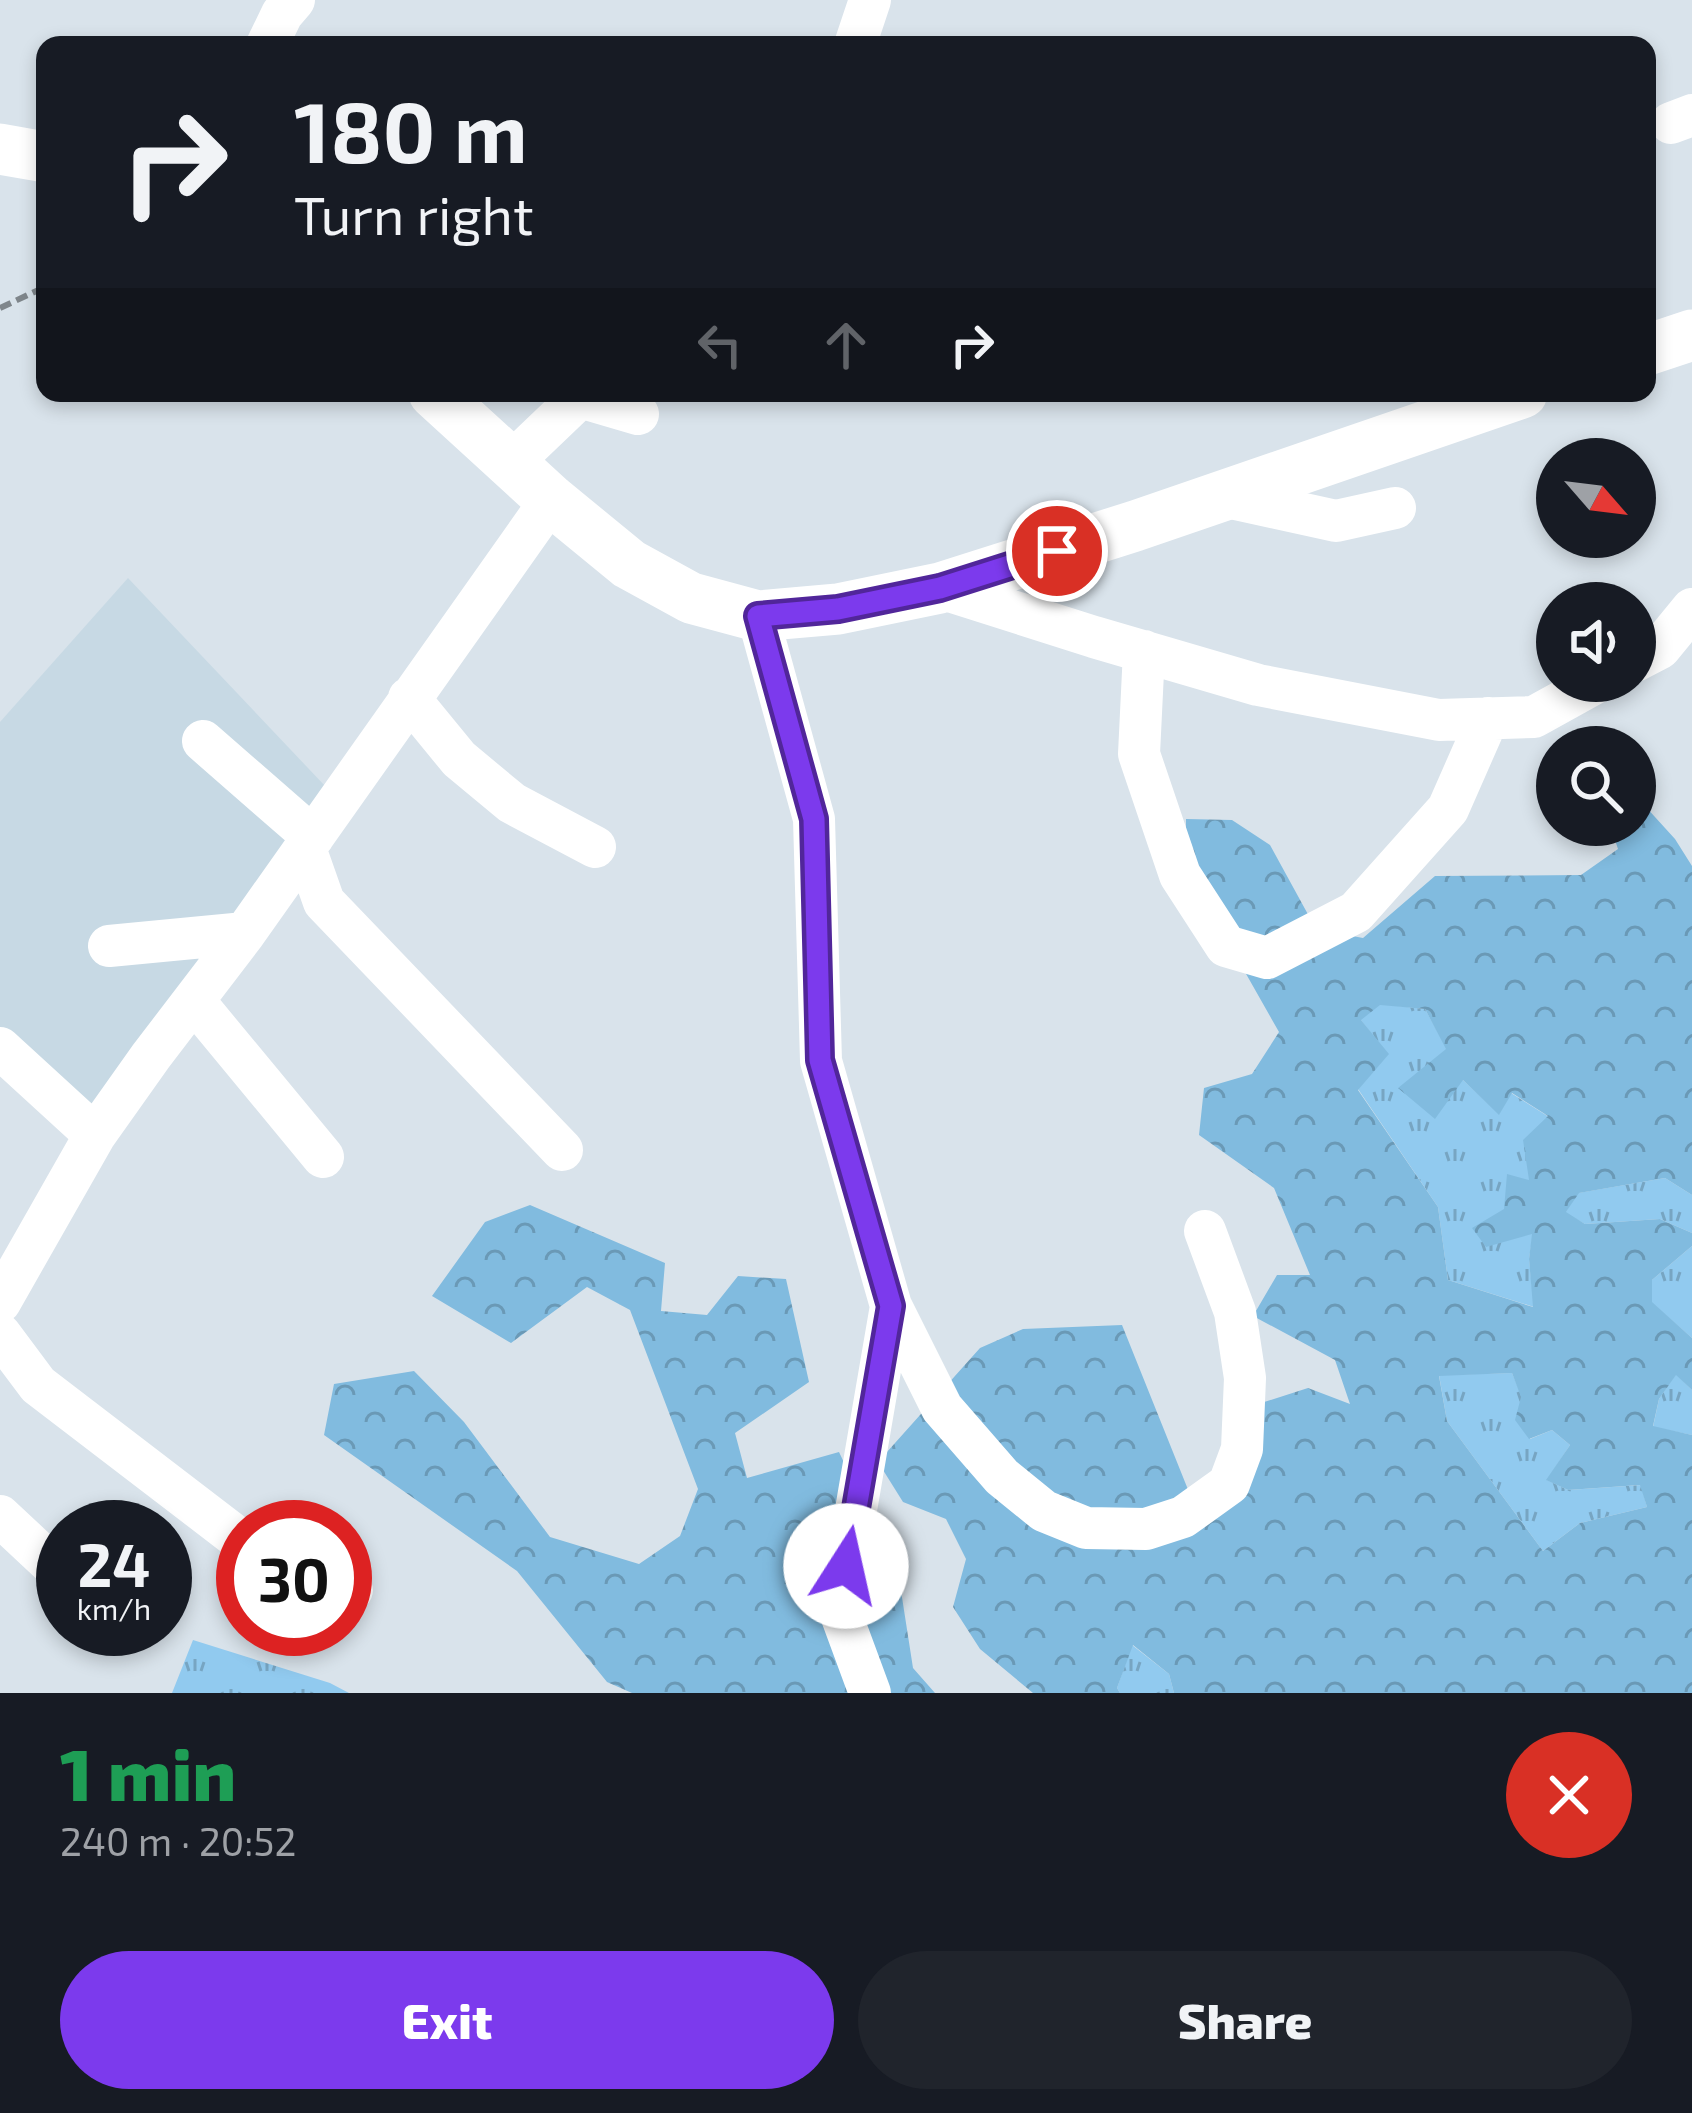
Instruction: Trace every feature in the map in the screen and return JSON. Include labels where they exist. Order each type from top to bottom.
[{"type":"main road","points":[[0,149],[36,155]]},
{"type":"main road","points":[[1656,347],[1692,335]]},
{"type":"main road","points":[[444,402],[629,564],[691,598],[758,616],[838,609],[940,588],[1496,402]]},
{"type":"street","points":[[271,36],[294,0]]},
{"type":"street","points":[[857,36],[870,0]]},
{"type":"street","points":[[511,464],[576,402]]},
{"type":"street","points":[[594,402],[638,414]]},
{"type":"street","points":[[1222,496],[1336,520],[1395,508]]},
{"type":"street","points":[[0,1301],[95,1135],[245,933],[551,500]]},
{"type":"street","points":[[940,588],[1258,685],[1439,720],[1534,717],[1561,702]]},
{"type":"street","points":[[758,616],[814,819],[820,1060],[891,1306],[942,1408],[1002,1477],[1045,1511],[1086,1528],[1146,1529],[1184,1517],[1229,1484],[1242,1449],[1245,1378],[1235,1312],[1204,1231]]},
{"type":"street","points":[[1656,650],[1690,618]]},
{"type":"street","points":[[1144,651],[1139,754],[1180,875],[1226,946],[1267,958],[1356,912],[1448,809],[1488,718]]},
{"type":"street","points":[[410,698],[459,759],[512,803],[595,847]]},
{"type":"street","points":[[203,741],[309,843],[325,902],[562,1150]]},
{"type":"street","points":[[109,946],[245,933]]},
{"type":"street","points":[[194,1001],[323,1156]]},
{"type":"street","points":[[0,1048],[95,1135]]},
{"type":"street","points":[[870,1693],[838,1609],[891,1306]]},
{"type":"street","points":[[0,1334],[38,1384],[216,1521]]},
{"type":"street","points":[[0,1516],[36,1550]]},
{"type":"path","points":[[0,308],[36,291]]},
{"type":"shaded area","points":[[128,578],[326,787],[75,1137],[0,1067],[0,722]]},
{"type":"green space","points":[[1656,818],[1692,866],[1692,1195],[1665,1178],[1579,1193],[1566,1212],[1585,1224],[1660,1219],[1692,1233],[1692,1246],[1652,1280],[1652,1302],[1692,1338],[1692,1390],[1676,1375],[1659,1399],[1653,1426],[1692,1435],[1692,1693],[1174,1693],[1169,1674],[1133,1645],[1117,1688],[1120,1693],[1033,1693],[980,1649],[953,1607],[966,1559],[946,1519],[903,1502],[878,1462],[980,1348],[1023,1329],[1122,1325],[1193,1502],[1261,1403],[1308,1388],[1350,1404],[1335,1360],[1253,1316],[1277,1275],[1310,1275],[1274,1188],[1199,1135],[1204,1088],[1252,1074],[1279,1032],[1186,868],[1186,819],[1232,820],[1270,845],[1316,929],[1363,938],[1435,876],[1581,875],[1618,849],[1656,846]],"holes":[[[1380,1005],[1425,1009],[1446,1049],[1398,1088],[1435,1119],[1463,1080],[1499,1115],[1512,1093],[1548,1116],[1523,1140],[1529,1180],[1507,1174],[1504,1209],[1472,1228],[1486,1247],[1532,1234],[1533,1307],[1448,1280],[1438,1207],[1358,1090],[1389,1054],[1361,1020]],[[1512,1373],[1521,1397],[1515,1420],[1529,1439],[1552,1430],[1570,1445],[1546,1480],[1568,1490],[1640,1485],[1647,1507],[1580,1523],[1543,1551],[1447,1421],[1439,1376]]]},
{"type":"green space","points":[[1380,1004],[1425,1009],[1447,1049],[1399,1089],[1463,1080],[1499,1114],[1511,1093],[1549,1117],[1530,1180],[1534,1307],[1448,1280],[1438,1207],[1358,1089],[1388,1054],[1360,1019]]},
{"type":"green space","points":[[1665,1178],[1692,1195],[1692,1233],[1660,1219],[1585,1224],[1565,1213],[1578,1193]]},
{"type":"green space","points":[[530,1205],[665,1263],[661,1311],[707,1315],[738,1276],[786,1279],[809,1382],[735,1433],[747,1478],[839,1452],[899,1578],[913,1668],[935,1693],[632,1693],[607,1682],[517,1571],[324,1435],[334,1384],[414,1371],[464,1422],[550,1537],[639,1564],[680,1536],[698,1489],[630,1310],[587,1287],[511,1343],[432,1296],[485,1222]]},
{"type":"green space","points":[[1692,1246],[1692,1338],[1652,1303],[1652,1280]]},
{"type":"green space","points":[[1512,1373],[1530,1439],[1552,1430],[1570,1445],[1547,1480],[1568,1490],[1641,1485],[1647,1507],[1580,1523],[1543,1551],[1447,1421],[1439,1375]]},
{"type":"green space","points":[[1676,1374],[1692,1390],[1692,1435],[1653,1427],[1659,1399]]},
{"type":"green space","points":[[192,1643],[216,1647],[216,1656],[244,1656],[349,1693],[172,1693],[187,1656],[192,1656]]},
{"type":"green space","points":[[1132,1645],[1169,1674],[1174,1693],[1120,1693],[1117,1688]]},
{"type":"route","points":[[846,1566],[891,1306],[820,1060],[814,819],[758,616],[838,609],[940,588],[1057,551]]}]
